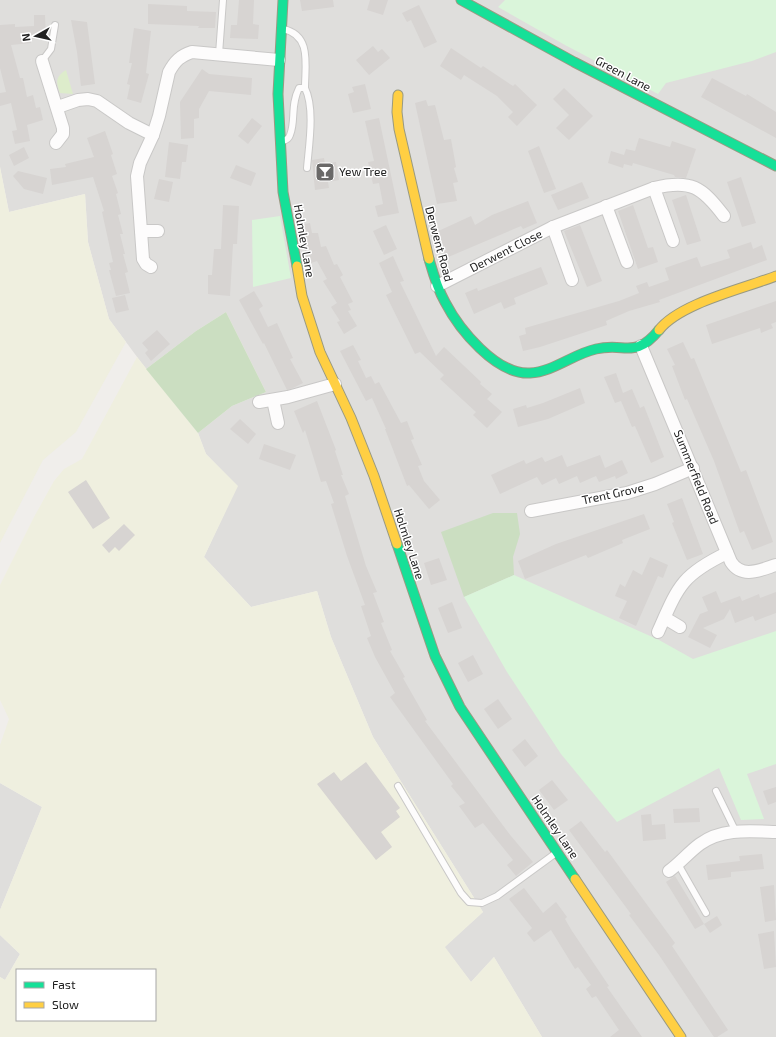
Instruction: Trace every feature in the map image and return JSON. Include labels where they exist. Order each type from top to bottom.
[{"type":"main road","name":"Holmley Lane","points":[[283,0],[279,60],[280,143],[283,192],[302,296],[313,336],[351,418],[374,476],[421,617],[448,686],[470,723],[681,1037]]},
{"type":"main road","name":"Green Lane","points":[[461,0],[574,62],[776,166]]},
{"type":"main road","name":"Derwent Road","points":[[398,95],[396,115],[420,224],[437,286],[448,308],[460,326],[476,343],[502,366],[519,372],[529,373],[594,349],[607,346],[633,348],[641,346]]},
{"type":"main road","points":[[641,346],[649,341],[667,318],[776,276]]},
{"type":"street","points":[[151,267],[146,264],[143,259],[137,176],[140,163],[153,135],[169,72],[174,62],[183,55],[192,52],[279,60]]},
{"type":"street","points":[[42,61],[58,107],[63,128],[63,134],[56,143]]},
{"type":"street","points":[[58,107],[78,100],[88,99],[97,101],[129,122],[153,135]]},
{"type":"street","name":"Derwent Close","points":[[437,286],[553,227],[654,188],[666,185],[694,187],[702,191],[711,199],[724,216]]},
{"type":"street","points":[[654,188],[673,242]]},
{"type":"street","points":[[606,206],[627,262]]},
{"type":"street","name":"Derwent Close","points":[[553,227],[572,280]]},
{"type":"street","points":[[140,231],[158,231]]},
{"type":"street","name":"Summerfield Road","points":[[641,346],[693,468],[727,553],[735,568],[741,572],[748,573],[776,565]]},
{"type":"street","points":[[259,402],[273,400],[335,384]]},
{"type":"street","points":[[273,400],[278,423]]},
{"type":"street","name":"Trent Grove","points":[[531,511],[627,493],[655,484],[693,468]]},
{"type":"street","points":[[658,632],[677,590],[685,580],[706,563],[727,553]]},
{"type":"street","points":[[665,618],[680,626]]},
{"type":"street","points":[[674,867],[700,844],[715,836],[736,832],[776,832]]},
{"type":"lane","points":[[219,54],[223,0]]},
{"type":"lane","points":[[42,61],[51,49],[55,25]]},
{"type":"lane","points":[[281,29],[292,31],[301,38],[304,45],[305,88],[308,94],[310,131],[307,168]]},
{"type":"lane","points":[[280,143],[287,139],[290,134],[295,96],[299,88],[305,88]]},
{"type":"lane","points":[[398,786],[461,892],[469,902],[482,903],[497,896],[558,852]]},
{"type":"lane","points":[[716,791],[736,832]]},
{"type":"lane","points":[[674,867],[706,913]]},
{"type":"shaded area","points":[[0,0],[776,0],[776,1037],[542,1037],[494,957],[471,982],[444,947],[483,912],[373,737],[331,637],[317,591],[251,607],[204,557],[237,486],[206,454],[198,433],[232,406],[266,392],[226,312],[196,331],[146,369],[109,319],[88,242],[85,194],[9,212],[0,167]]},
{"type":"shaded area","points":[[0,783],[42,807],[0,910]]},
{"type":"shaded area","points":[[0,935],[20,954],[5,980],[0,977]]},
{"type":"green space","points":[[505,0],[776,0],[776,52],[752,61],[666,83],[658,94],[565,45],[498,7]]},
{"type":"green space","points":[[66,70],[73,94],[60,93],[57,83],[58,77]]},
{"type":"green space","points":[[0,167],[9,212],[85,194],[88,242],[109,319],[126,342],[76,432],[43,460],[0,543]]},
{"type":"green space","points":[[280,216],[291,278],[253,287],[252,220]]},
{"type":"green space","points":[[226,312],[266,392],[232,406],[198,433],[146,369],[196,331]]},
{"type":"green space","points":[[137,357],[198,433],[206,454],[238,486],[204,557],[251,607],[317,591],[331,637],[373,737],[483,912],[445,947],[471,982],[494,957],[542,1037],[0,1037],[0,977],[5,980],[20,954],[0,935],[0,910],[42,807],[0,783],[0,745],[9,719],[0,700],[0,585],[34,517],[54,481],[64,469],[82,459]]},
{"type":"green space","points":[[493,513],[517,513],[520,534],[513,557],[514,575],[464,597],[441,532]]},
{"type":"green space","points":[[514,575],[659,640],[693,659],[776,631],[776,764],[747,774],[764,819],[741,820],[719,768],[617,822],[561,754],[507,672],[464,597]]},
{"type":"building","points":[[239,0],[254,0],[253,24],[259,25],[258,39],[230,38],[231,25],[237,25]]},
{"type":"building","points":[[300,0],[333,0],[334,7],[302,11]]},
{"type":"building","points":[[370,0],[388,0],[383,15],[367,10]]},
{"type":"building","points":[[148,4],[187,6],[187,11],[216,12],[215,28],[148,24]]},
{"type":"building","points":[[419,5],[437,42],[424,48],[411,20],[407,22],[402,13]]},
{"type":"building","points":[[34,15],[45,15],[46,38],[30,39],[31,43],[11,45],[20,78],[23,78],[27,97],[33,95],[36,108],[40,107],[43,120],[27,125],[30,141],[15,144],[12,131],[17,130],[11,103],[0,106],[0,93],[6,92],[0,68],[0,25],[15,24],[15,27],[34,26]]},
{"type":"building","points":[[71,20],[87,22],[95,84],[81,86]]},
{"type":"building","points":[[134,28],[151,31],[146,73],[149,74],[141,103],[127,99],[130,85],[127,84],[132,63],[129,63]]},
{"type":"building","points":[[373,46],[378,52],[382,49],[390,58],[369,75],[356,60]]},
{"type":"building","points":[[451,48],[481,68],[483,66],[513,86],[515,84],[537,105],[517,126],[508,117],[513,112],[497,96],[464,75],[461,80],[440,66]]},
{"type":"building","points":[[202,69],[209,74],[252,78],[251,95],[209,91],[199,109],[199,118],[194,119],[194,138],[181,139],[180,102]]},
{"type":"building","points":[[712,78],[746,96],[747,94],[776,112],[776,138],[701,97]]},
{"type":"building","points":[[365,84],[371,109],[353,113],[348,94],[354,92],[352,87]]},
{"type":"building","points":[[564,88],[593,116],[569,140],[556,128],[569,115],[553,99]]},
{"type":"building","points":[[426,100],[428,106],[435,105],[444,140],[451,139],[456,167],[454,168],[458,182],[453,183],[457,201],[437,204],[415,103]]},
{"type":"building","points":[[252,118],[262,126],[248,144],[238,136]]},
{"type":"building","points":[[379,118],[399,213],[378,217],[375,206],[383,204],[379,183],[373,184],[368,162],[374,161],[365,121]]},
{"type":"building","points":[[105,131],[113,154],[111,155],[117,174],[112,176],[118,193],[116,194],[121,214],[118,215],[123,234],[120,234],[128,272],[125,273],[130,293],[116,296],[109,270],[111,270],[109,263],[113,262],[102,212],[104,211],[93,177],[52,185],[50,169],[66,167],[65,164],[94,157],[87,138]]},
{"type":"building","points":[[639,138],[670,147],[672,141],[696,149],[686,178],[675,177],[674,175],[633,163],[632,166],[624,164],[623,168],[608,163],[611,151],[624,155],[626,149],[635,151]]},
{"type":"building","points":[[169,142],[188,145],[186,162],[182,162],[180,179],[165,177]]},
{"type":"building","points":[[539,146],[556,189],[544,193],[528,151]]},
{"type":"building","points":[[24,147],[29,158],[14,166],[9,155]]},
{"type":"building","name":"Yew Tree","points":[[324,158],[325,164],[336,162],[339,180],[328,182],[329,188],[315,190],[312,160]]},
{"type":"building","points":[[236,165],[256,173],[251,186],[230,178]]},
{"type":"building","points":[[18,171],[47,178],[43,194],[24,189],[13,176]]},
{"type":"building","points":[[741,177],[756,223],[742,227],[727,182]]},
{"type":"building","points":[[159,179],[173,182],[169,202],[154,199]]},
{"type":"building","points":[[582,182],[589,198],[558,210],[551,195]]},
{"type":"building","points":[[686,195],[701,241],[687,245],[672,200]]},
{"type":"building","points":[[528,201],[537,223],[523,229],[521,226],[446,258],[434,233],[471,216],[475,225],[492,215]]},
{"type":"building","points":[[223,205],[239,206],[237,244],[233,244],[230,296],[208,294],[208,275],[212,275],[214,249],[221,249]]},
{"type":"building","points":[[633,205],[648,248],[653,247],[658,262],[638,269],[618,211]]},
{"type":"building","points":[[310,223],[312,233],[318,233],[321,247],[326,246],[334,265],[337,264],[343,275],[340,277],[353,302],[348,304],[351,310],[348,311],[357,326],[344,334],[337,322],[340,321],[331,307],[337,303],[323,281],[327,279],[317,261],[308,264],[299,225]]},
{"type":"building","points":[[386,225],[397,249],[384,255],[373,231]]},
{"type":"building","points":[[580,225],[602,281],[587,287],[564,231]]},
{"type":"building","points":[[751,242],[753,249],[762,245],[767,260],[659,300],[660,302],[629,311],[606,321],[607,325],[540,347],[523,351],[519,336],[526,334],[525,328],[619,301],[639,293],[636,286],[647,282],[649,287],[669,280],[665,268],[697,257],[701,267],[730,258],[727,250]]},
{"type":"building","points":[[393,256],[404,281],[400,282],[436,356],[444,347],[481,382],[480,384],[492,394],[487,399],[502,412],[487,428],[473,415],[476,412],[440,379],[444,375],[420,352],[415,354],[386,295],[392,292],[379,263]]},
{"type":"building","points":[[541,267],[548,284],[514,298],[516,304],[504,309],[501,302],[474,314],[465,293],[477,288],[478,291]]},
{"type":"building","points":[[254,291],[263,306],[259,309],[268,327],[277,323],[293,358],[290,359],[303,383],[293,388],[287,390],[264,343],[263,344],[239,300]]},
{"type":"building","points":[[125,295],[129,310],[116,313],[112,298]]},
{"type":"building","points":[[776,301],[776,322],[771,324],[773,328],[761,333],[760,328],[712,344],[706,325]]},
{"type":"building","points":[[157,330],[170,344],[151,361],[145,353],[148,350],[142,343]]},
{"type":"building","points":[[683,342],[691,359],[694,358],[741,472],[746,470],[773,542],[752,550],[744,531],[740,533],[714,461],[687,399],[685,400],[672,366],[675,365],[667,349]]},
{"type":"building","points":[[353,345],[361,360],[358,361],[366,378],[371,376],[375,384],[379,382],[401,423],[407,421],[414,439],[411,440],[422,465],[418,466],[424,481],[440,500],[429,509],[409,485],[407,486],[386,429],[372,398],[366,401],[340,351]]},
{"type":"building","points":[[616,373],[623,393],[632,389],[640,408],[644,406],[664,457],[651,463],[635,426],[632,427],[621,401],[615,403],[604,377]]},
{"type":"building","points":[[580,388],[585,403],[548,419],[518,427],[513,409],[526,405],[527,408],[543,403]]},
{"type":"building","points":[[317,401],[336,450],[335,451],[343,475],[341,475],[349,494],[345,496],[366,566],[377,592],[373,593],[384,622],[381,623],[392,650],[390,651],[405,677],[403,678],[427,720],[425,721],[511,836],[533,862],[516,876],[507,865],[513,860],[483,823],[475,828],[459,806],[465,803],[451,786],[453,784],[390,697],[395,693],[375,657],[367,638],[371,636],[361,606],[365,605],[347,556],[331,504],[334,503],[326,481],[321,482],[305,430],[303,433],[294,411]]},
{"type":"building","points":[[240,419],[256,434],[248,444],[230,429]]},
{"type":"building","points":[[264,444],[296,455],[290,470],[259,459]]},
{"type":"building","points":[[562,455],[567,467],[600,455],[605,468],[622,460],[628,473],[616,479],[615,476],[599,482],[596,476],[580,483],[577,476],[559,484],[556,478],[542,485],[537,477],[500,494],[491,475],[524,460],[526,464],[542,457],[545,462]]},
{"type":"building","points":[[86,480],[110,518],[93,529],[68,492]]},
{"type":"building","points":[[682,498],[703,554],[687,560],[672,523],[674,522],[667,504]]},
{"type":"building","points":[[644,514],[650,529],[622,540],[623,543],[588,558],[586,555],[525,579],[518,561],[556,544]]},
{"type":"building","points":[[124,524],[135,535],[119,551],[115,547],[109,553],[102,545]]},
{"type":"building","points":[[650,557],[668,565],[663,578],[658,576],[636,626],[619,618],[627,601],[615,596],[620,584],[625,587],[633,570],[642,575]]},
{"type":"building","points":[[439,558],[447,580],[431,585],[424,563]]},
{"type":"building","points":[[716,591],[721,603],[740,596],[742,601],[759,594],[760,598],[776,592],[776,613],[755,621],[753,616],[735,623],[730,609],[724,619],[703,628],[717,635],[710,648],[688,637],[700,614],[708,611],[702,597]]},
{"type":"building","points":[[452,602],[462,628],[448,633],[438,608]]},
{"type":"building","points":[[473,655],[483,674],[468,682],[458,663]]},
{"type":"building","points":[[498,699],[512,719],[498,729],[484,709]]},
{"type":"building","points":[[525,739],[538,756],[525,767],[512,750]]},
{"type":"building","points":[[366,762],[400,808],[396,811],[400,817],[381,832],[392,847],[376,860],[317,784],[334,772],[341,781]]},
{"type":"building","points":[[552,780],[568,800],[554,810],[539,790]]},
{"type":"building","points":[[776,787],[776,802],[768,805],[763,791]]},
{"type":"building","points":[[699,808],[700,822],[674,823],[673,809]]},
{"type":"building","points":[[651,814],[652,825],[665,824],[666,839],[643,841],[641,815]]},
{"type":"building","points":[[581,821],[605,852],[607,850],[675,943],[672,946],[728,1030],[717,1037],[714,1037],[659,955],[629,915],[631,914],[569,830]]},
{"type":"building","points":[[762,854],[764,869],[731,872],[731,877],[708,880],[706,865],[740,861],[739,856]]},
{"type":"building","points":[[675,876],[704,924],[695,929],[666,882]]},
{"type":"building","points":[[774,885],[776,920],[765,922],[760,887]]},
{"type":"building","points":[[524,888],[543,913],[556,902],[567,917],[565,919],[572,931],[609,986],[607,987],[642,1037],[610,1037],[619,1030],[596,996],[592,998],[586,989],[591,985],[578,967],[575,969],[551,930],[534,942],[527,933],[532,928],[509,899]]},
{"type":"building","points":[[717,916],[722,925],[710,933],[704,924]]},
{"type":"building","points":[[774,931],[776,967],[764,969],[758,934]]},
{"type":"traffic: fast","points":[[283,0],[278,94],[283,192],[297,266]]},
{"type":"traffic: fast","points":[[461,0],[574,62],[776,166]]},
{"type":"traffic: fast","points":[[429,259],[440,291],[459,325],[492,359],[504,367],[517,372],[530,373],[547,370],[588,351],[596,349],[606,347],[629,348],[643,345],[659,330]]},
{"type":"traffic: fast","points":[[397,544],[435,656],[460,707],[575,879]]},
{"type":"traffic: slow","points":[[398,95],[397,112],[399,129],[429,259]]},
{"type":"traffic: slow","points":[[297,266],[302,296],[320,352],[351,418],[374,476],[397,544]]},
{"type":"traffic: slow","points":[[659,330],[669,320],[697,304],[776,276]]},
{"type":"traffic: slow","points":[[575,879],[681,1037]]},
{"type":"place","name":"Yew Tree","points":[[325,172]]}]
